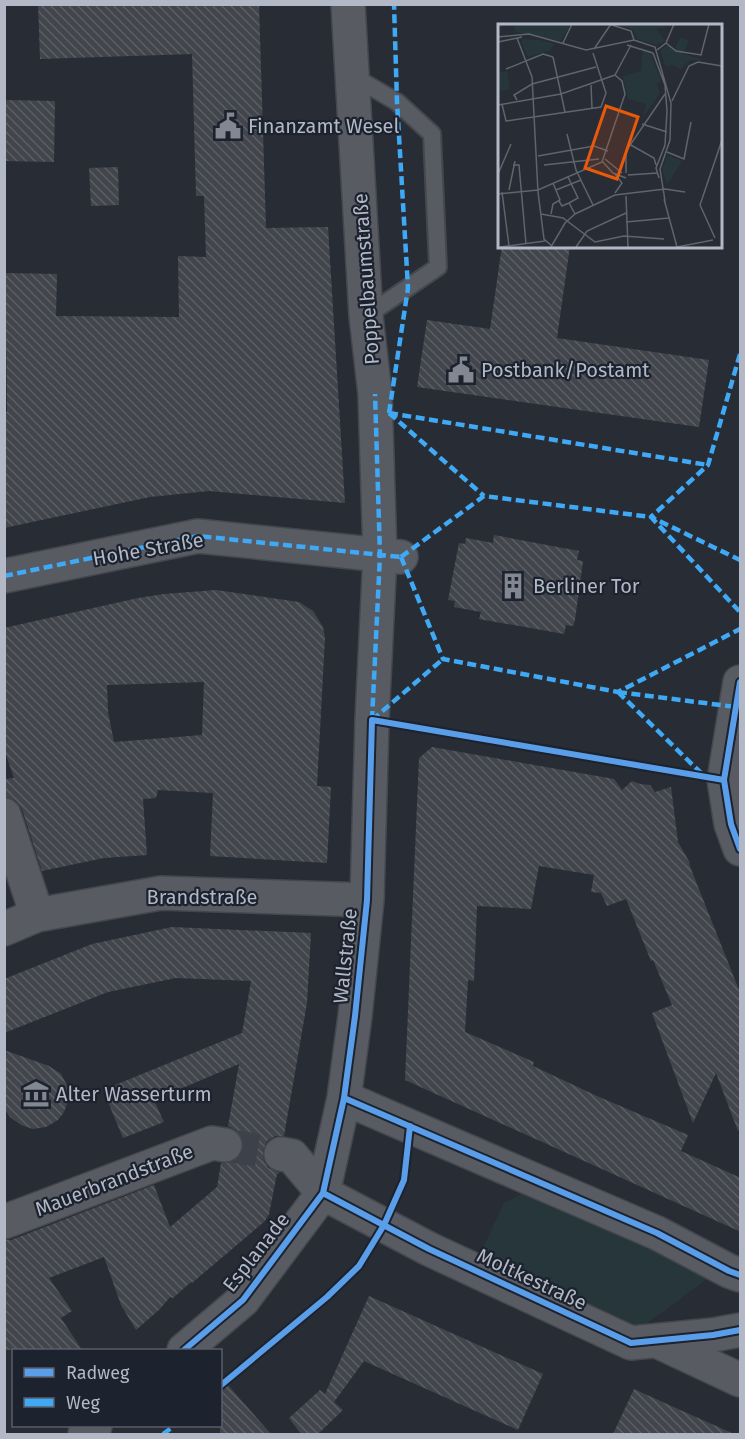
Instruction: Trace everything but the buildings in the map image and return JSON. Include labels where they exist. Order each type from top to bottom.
[{"type":"street","name":"Poppelbaumstraße","points":[[348,4],[366,316],[391,556]]},
{"type":"street","name":"Hohe Straße","points":[[4,576],[198,536],[391,556]]},
{"type":"street","name":"Wallstraße","points":[[323,1192],[344,1098],[355,1016],[367,900],[372,720],[391,556]]},
{"type":"street","points":[[741,682],[724,780],[731,824],[741,849]]},
{"type":"street","points":[[4,815],[37,915]]},
{"type":"street","name":"Brandstraße","points":[[4,929],[37,915],[161,893],[367,900]]},
{"type":"street","points":[[344,1098],[657,1233],[729,1272],[741,1275]]},
{"type":"street","name":"Mauerbrandstraße","points":[[4,1222],[212,1143],[225,1145]]},
{"type":"street","points":[[280,1154],[292,1156],[323,1192]]},
{"type":"street","name":"Moltkestraße","points":[[323,1192],[429,1249],[631,1343],[741,1330]]},
{"type":"street","name":"Esplanade","points":[[185,1349],[243,1300],[323,1192]]},
{"type":"street","points":[[657,1341],[741,1380]]},
{"type":"lane","points":[[351,75],[397,102],[432,134],[438,267],[366,316]]},
{"type":"shaded area","points":[[525,1192],[711,1276],[634,1333],[477,1260],[504,1203]]},
{"type":"tunnel","points":[[225,1145],[281,1154]]},
{"type":"marked path","points":[[389,413],[408,288],[397,102],[394,4]]},
{"type":"marked path","points":[[740,354],[708,465],[651,517],[740,560]]},
{"type":"marked path","points":[[372,720],[380,555],[375,394]]},
{"type":"marked path","points":[[389,413],[708,465]]},
{"type":"marked path","points":[[389,413],[484,496]]},
{"type":"marked path","points":[[401,557],[484,496],[651,517],[740,612]]},
{"type":"marked path","points":[[4,576],[198,536],[401,557]]},
{"type":"marked path","points":[[401,557],[443,659],[618,692],[740,629]]},
{"type":"marked path","points":[[372,720],[443,659]]},
{"type":"marked path","points":[[618,692],[702,774]]},
{"type":"marked path","points":[[618,692],[736,707]]},
{"type":"marked path","points":[[163,1434],[173,1427]]},
{"type":"cycle path","points":[[740,682],[724,780],[731,824],[740,849]]},
{"type":"cycle path","points":[[185,1349],[243,1300],[323,1193],[344,1098],[355,1016],[367,900],[372,720],[724,780]]},
{"type":"cycle path","points":[[344,1098],[657,1233],[740,1275]]},
{"type":"cycle path","points":[[222,1384],[327,1297],[359,1266],[384,1225],[404,1180],[410,1126]]},
{"type":"cycle path","points":[[323,1193],[429,1249],[631,1343],[740,1330]]},
{"type":"place","name":"Finanzamt Wesel","points":[[228,126]]},
{"type":"place","name":"Postbank/Postamt","points":[[461,370]]},
{"type":"place","name":"Berliner Tor","points":[[513,586]]},
{"type":"place","name":"Alter Wasserturm","points":[[36,1094]]}]
